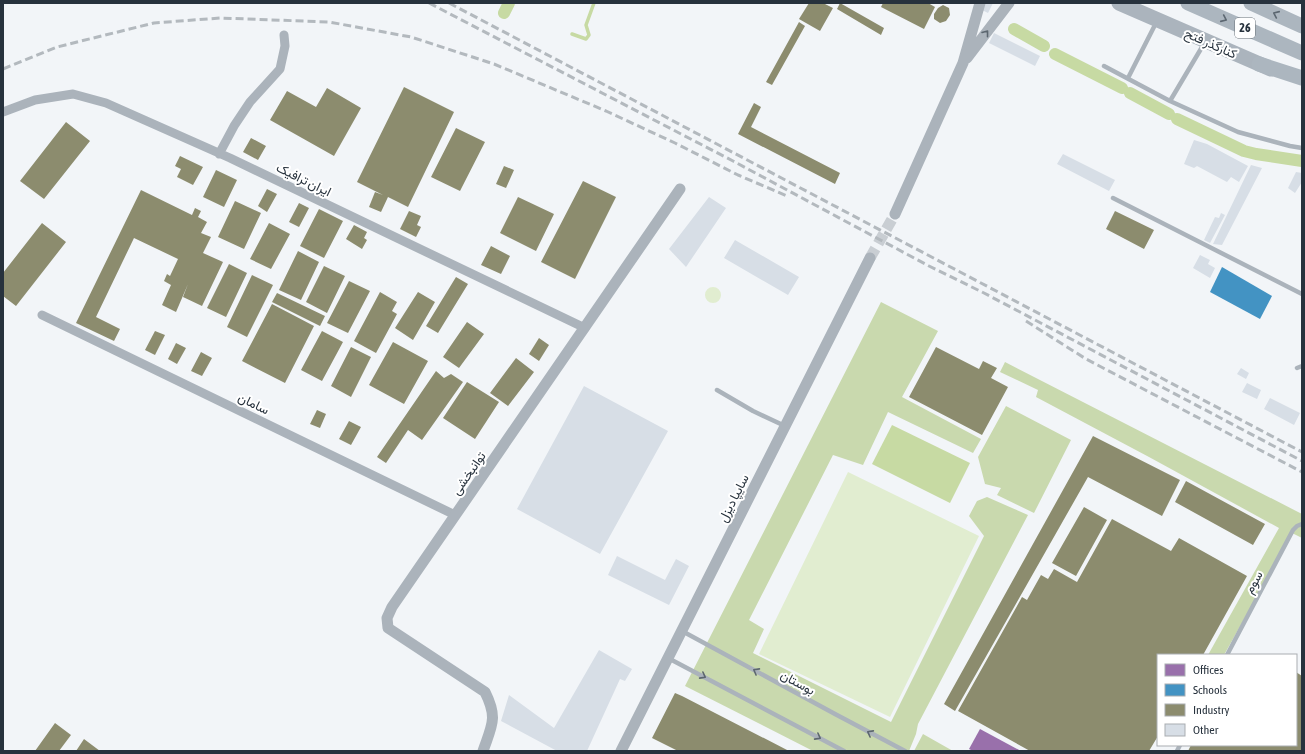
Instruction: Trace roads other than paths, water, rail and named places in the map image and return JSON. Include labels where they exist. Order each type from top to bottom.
[{"type":"highway","name":"26","points":[[1188,3],[1302,53]]},
{"type":"highway","name":"26","points":[[1251,3],[1302,26]]},
{"type":"highway","points":[[1259,64],[1302,78]]},
{"type":"main road","name":"کنارگذر فتح","points":[[1119,3],[1302,84]]},
{"type":"street","points":[[895,214],[963,63],[980,3]]},
{"type":"street","points":[[963,63],[1009,3]]},
{"type":"street","points":[[219,154],[234,126],[250,102],[280,69],[285,46],[284,35]]},
{"type":"street","name":"ایران ترافیک","points":[[3,112],[35,100],[73,94],[106,102],[585,328]]},
{"type":"street","name":"توانبخشی","points":[[483,751],[493,721],[491,705],[485,692],[388,628],[387,618],[392,607],[680,189]]},
{"type":"street","name":"سایپا دیزل","points":[[621,751],[870,258]]},
{"type":"street","name":"سامان","points":[[42,315],[456,515]]},
{"type":"lane","points":[[1128,78],[1158,20]]},
{"type":"lane","points":[[1170,101],[1206,41]]},
{"type":"lane","points":[[1104,66],[1170,101],[1238,132],[1302,148]]},
{"type":"lane","points":[[1113,198],[1302,294]]},
{"type":"lane","points":[[717,390],[753,411],[785,426]]},
{"type":"lane","name":"سوم","points":[[1228,654],[1293,530],[1302,524]]},
{"type":"lane","name":"بوستان","points":[[682,631],[905,751]]},
{"type":"lane","points":[[668,658],[844,751]]},
{"type":"waterway","points":[[504,13],[509,3]]},
{"type":"waterway","points":[[572,34],[586,39],[589,35],[586,25],[594,3]]},
{"type":"waterway","points":[[1014,29],[1044,46]]},
{"type":"waterway","points":[[1055,54],[1122,88]]},
{"type":"waterway","points":[[1130,93],[1169,114]]},
{"type":"waterway","points":[[1177,119],[1244,151],[1302,161]]},
{"type":"tunnel","points":[[870,258],[895,214]]},
{"type":"railway","points":[[429,3],[733,161],[929,266],[984,293],[1302,461]]},
{"type":"railway","points":[[449,3],[1302,452]]},
{"type":"railway","points":[[3,69],[57,47],[154,23],[220,18],[329,22],[411,37],[494,64],[606,111],[675,143],[738,175],[787,196]]},
{"type":"railway","points":[[1026,321],[1086,359],[1302,472]]}]
